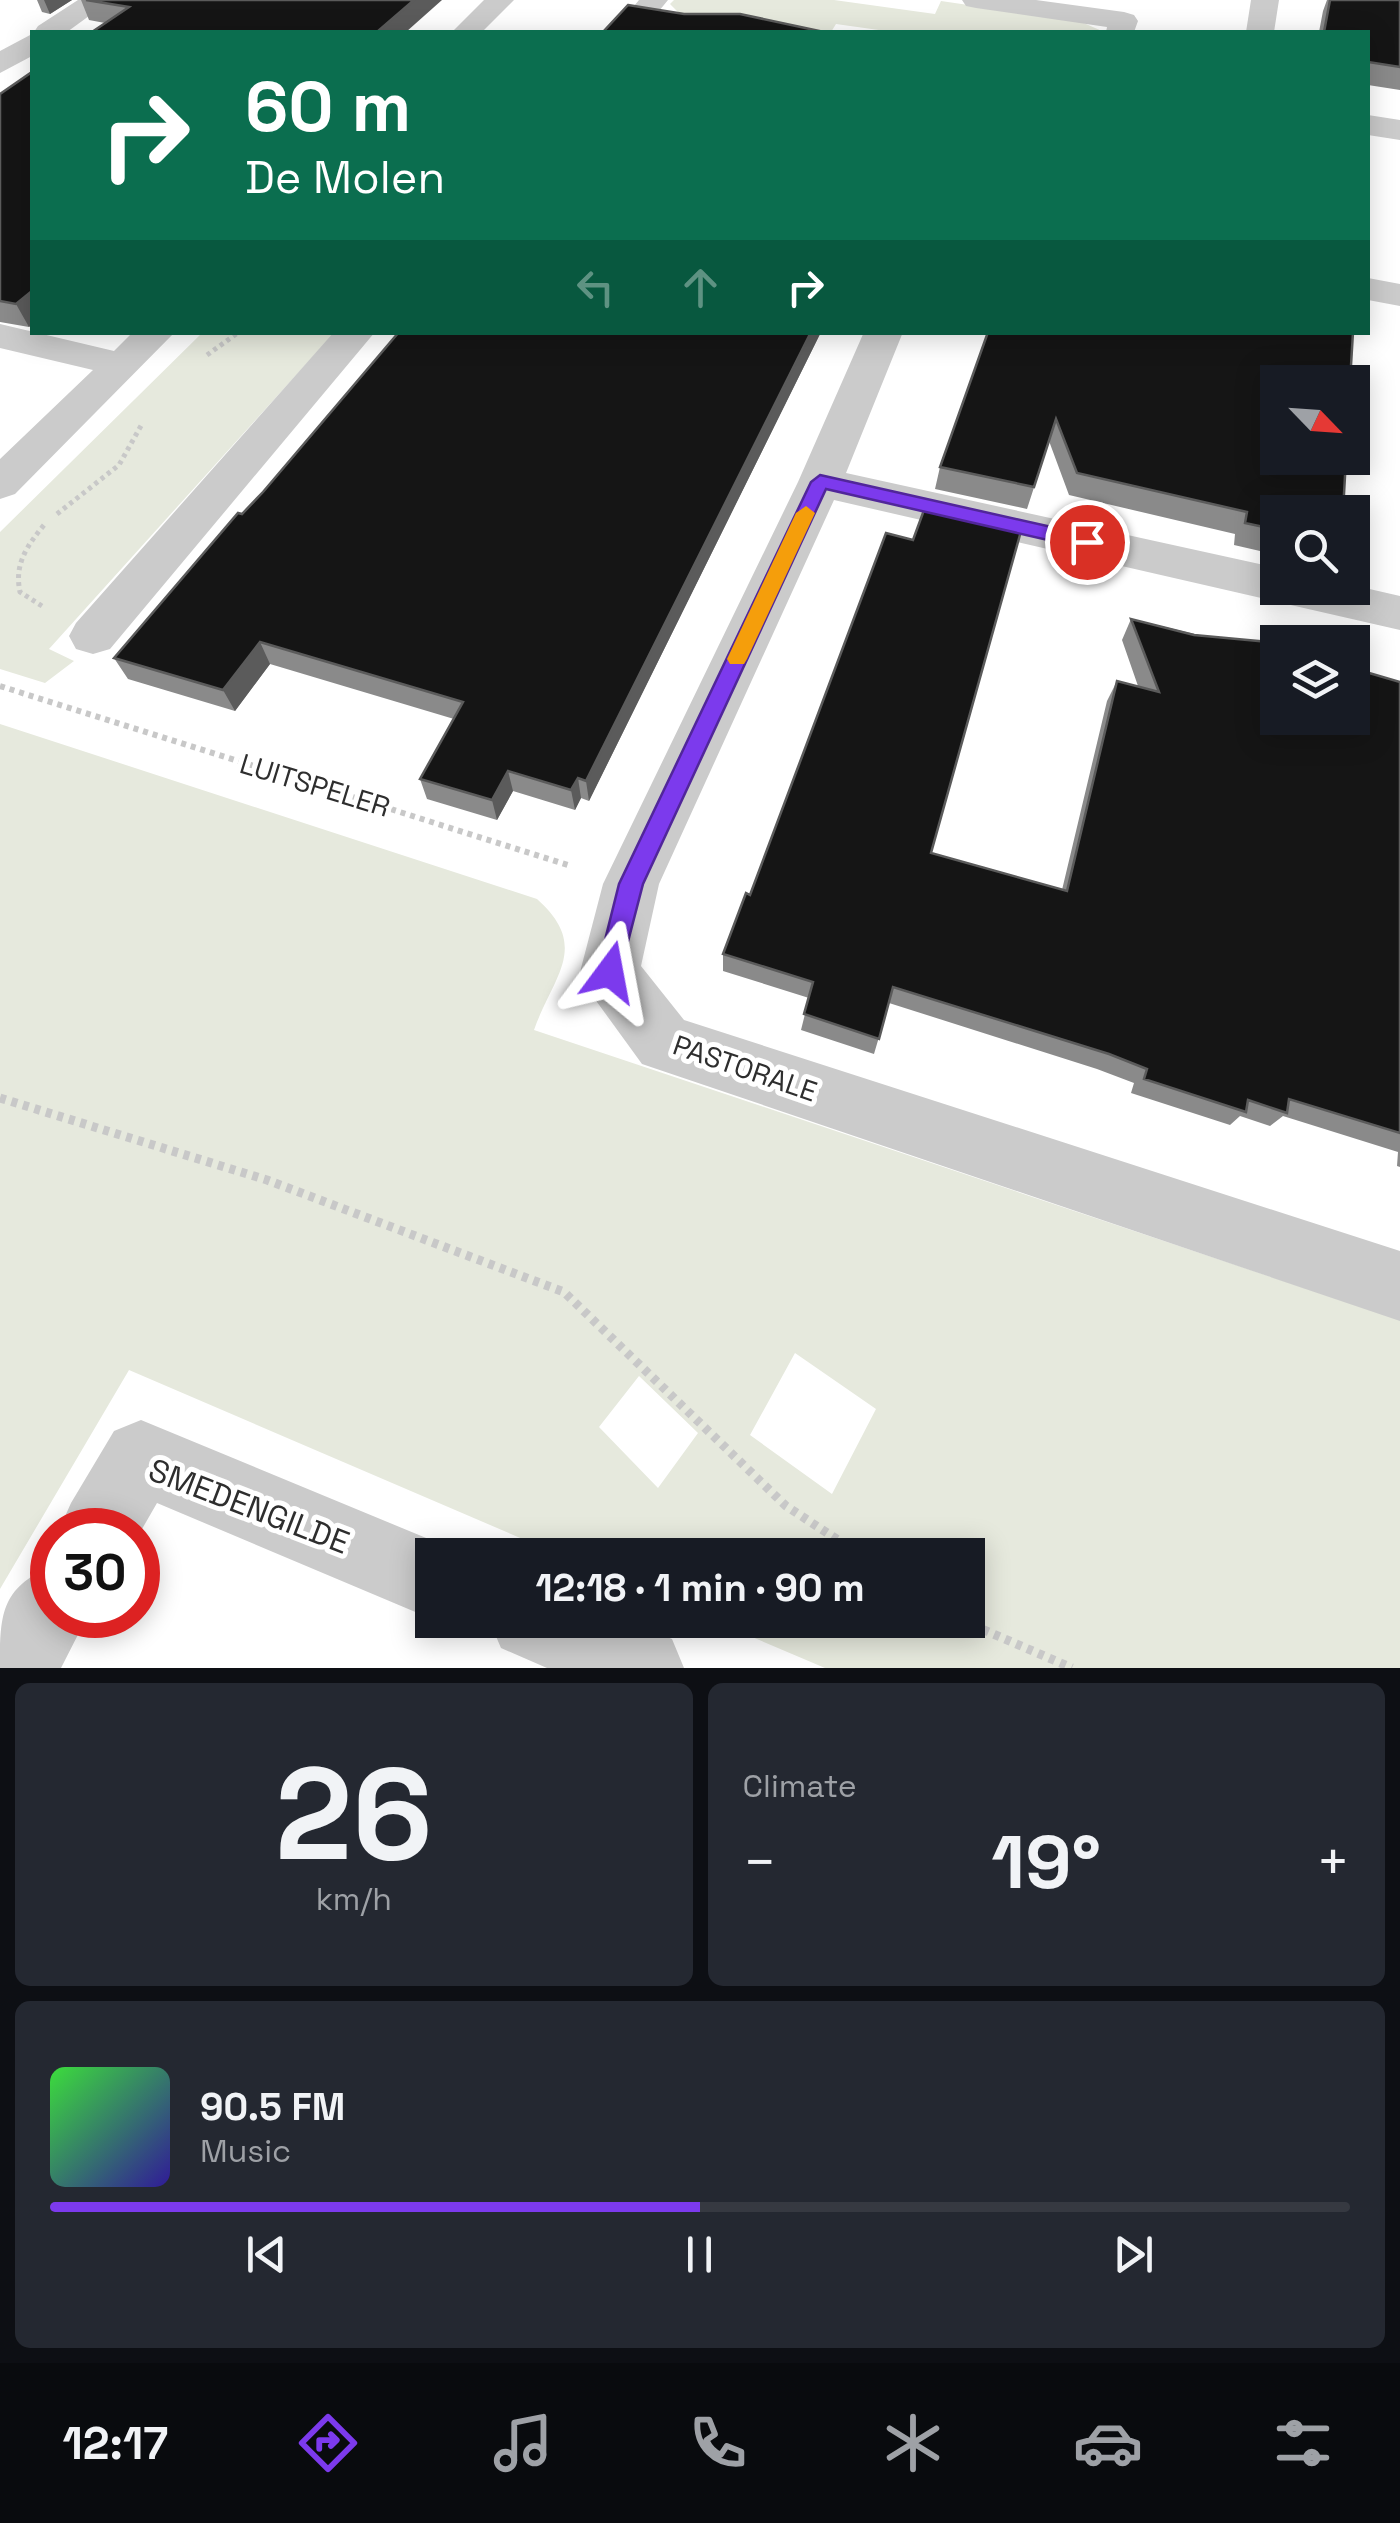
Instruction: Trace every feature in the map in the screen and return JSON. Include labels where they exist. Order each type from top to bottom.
[{"type":"street","points":[[51,30],[97,0]]},
{"type":"street","points":[[468,30],[500,0]]},
{"type":"street","points":[[654,0],[638,17],[725,30]]},
{"type":"street","points":[[976,0],[1124,21],[1121,30]]},
{"type":"street","points":[[1260,30],[1265,0]]},
{"type":"street","points":[[0,29],[30,35]]},
{"type":"street","points":[[0,64],[30,44]]},
{"type":"street","points":[[1370,125],[1400,130]]},
{"type":"street","points":[[1370,290],[1400,295]]},
{"type":"street","points":[[0,484],[153,335]]},
{"type":"street","points":[[93,636],[353,335]]},
{"type":"street","name":"PASTORALE","points":[[883,335],[820,482],[631,884],[610,972],[664,1043],[1400,1286]]},
{"type":"street","points":[[0,336],[123,364]]},
{"type":"street","points":[[820,482],[1260,581]]},
{"type":"street","points":[[1364,605],[1400,613]]},
{"type":"street","name":"SMEDENGILDE","points":[[111,1508],[141,1458],[415,1573]]},
{"type":"street","points":[[16,1668],[33,1638]]},
{"type":"street","points":[[572,1638],[643,1668]]},
{"type":"path","points":[[198,361],[235,335]]},
{"type":"path","points":[[93,636],[20,592],[15,576],[22,552],[46,523],[112,475],[137,442],[144,417]]},
{"type":"path","name":"LUITSPELER","points":[[0,686],[631,884]]},
{"type":"path","points":[[0,1098],[267,1180],[564,1292],[786,1506],[835,1538]]},
{"type":"path","points":[[985,1630],[1072,1668]]},
{"type":"shaded area","points":[[674,0],[834,0],[935,14],[941,1],[1079,21],[1100,30],[879,30],[836,24],[832,30],[782,30],[681,15],[670,4]]},
{"type":"shaded area","points":[[200,335],[332,335],[49,649],[74,661],[45,683],[0,669],[0,532]]},
{"type":"shaded area","points":[[0,724],[537,899],[553,916],[565,947],[558,977],[534,1030],[1400,1320],[1400,1668],[825,1668],[754,1638],[985,1638],[985,1538],[520,1538],[129,1370],[48,1508],[30,1508],[30,1538],[0,1589]],"holes":[[[795,1353],[876,1409],[832,1494],[750,1435]],[[639,1376],[698,1433],[658,1488],[599,1427]]]},
{"type":"building","points":[[86,0],[414,0],[379,30],[95,30],[129,7]]},
{"type":"building","points":[[1330,0],[1400,0],[1400,67],[1370,62],[1370,30],[1324,30]]},
{"type":"building","points":[[628,5],[684,14],[740,14],[815,30],[605,30]]},
{"type":"building","points":[[30,73],[30,293],[16,304],[0,301],[0,94]]},
{"type":"building","points":[[396,335],[809,335],[586,781],[578,778],[571,790],[508,771],[492,800],[420,779],[463,702],[260,642],[223,690],[114,658],[238,513],[242,514]]},
{"type":"building","points":[[987,335],[1353,335],[1351,365],[1260,365],[1260,475],[1345,475],[1344,495],[1260,495],[1260,526],[1245,523],[1247,512],[1077,473],[1056,419],[1034,487],[940,467]]},
{"type":"building","points":[[927,502],[1023,524],[931,853],[1067,891],[1117,681],[1159,692],[1131,619],[1194,635],[1260,641],[1260,735],[1370,735],[1370,673],[1400,682],[1400,1133],[1289,1099],[1287,1113],[1248,1100],[1246,1112],[1144,1079],[1147,1069],[1109,1054],[893,987],[879,1039],[804,1014],[813,982],[723,954],[746,893],[750,895],[886,533],[913,540]]},
{"type":"slow traffic","points":[[737,659],[806,513]]},
{"type":"route","points":[[610,972],[631,884],[820,482],[1087,542]]}]
